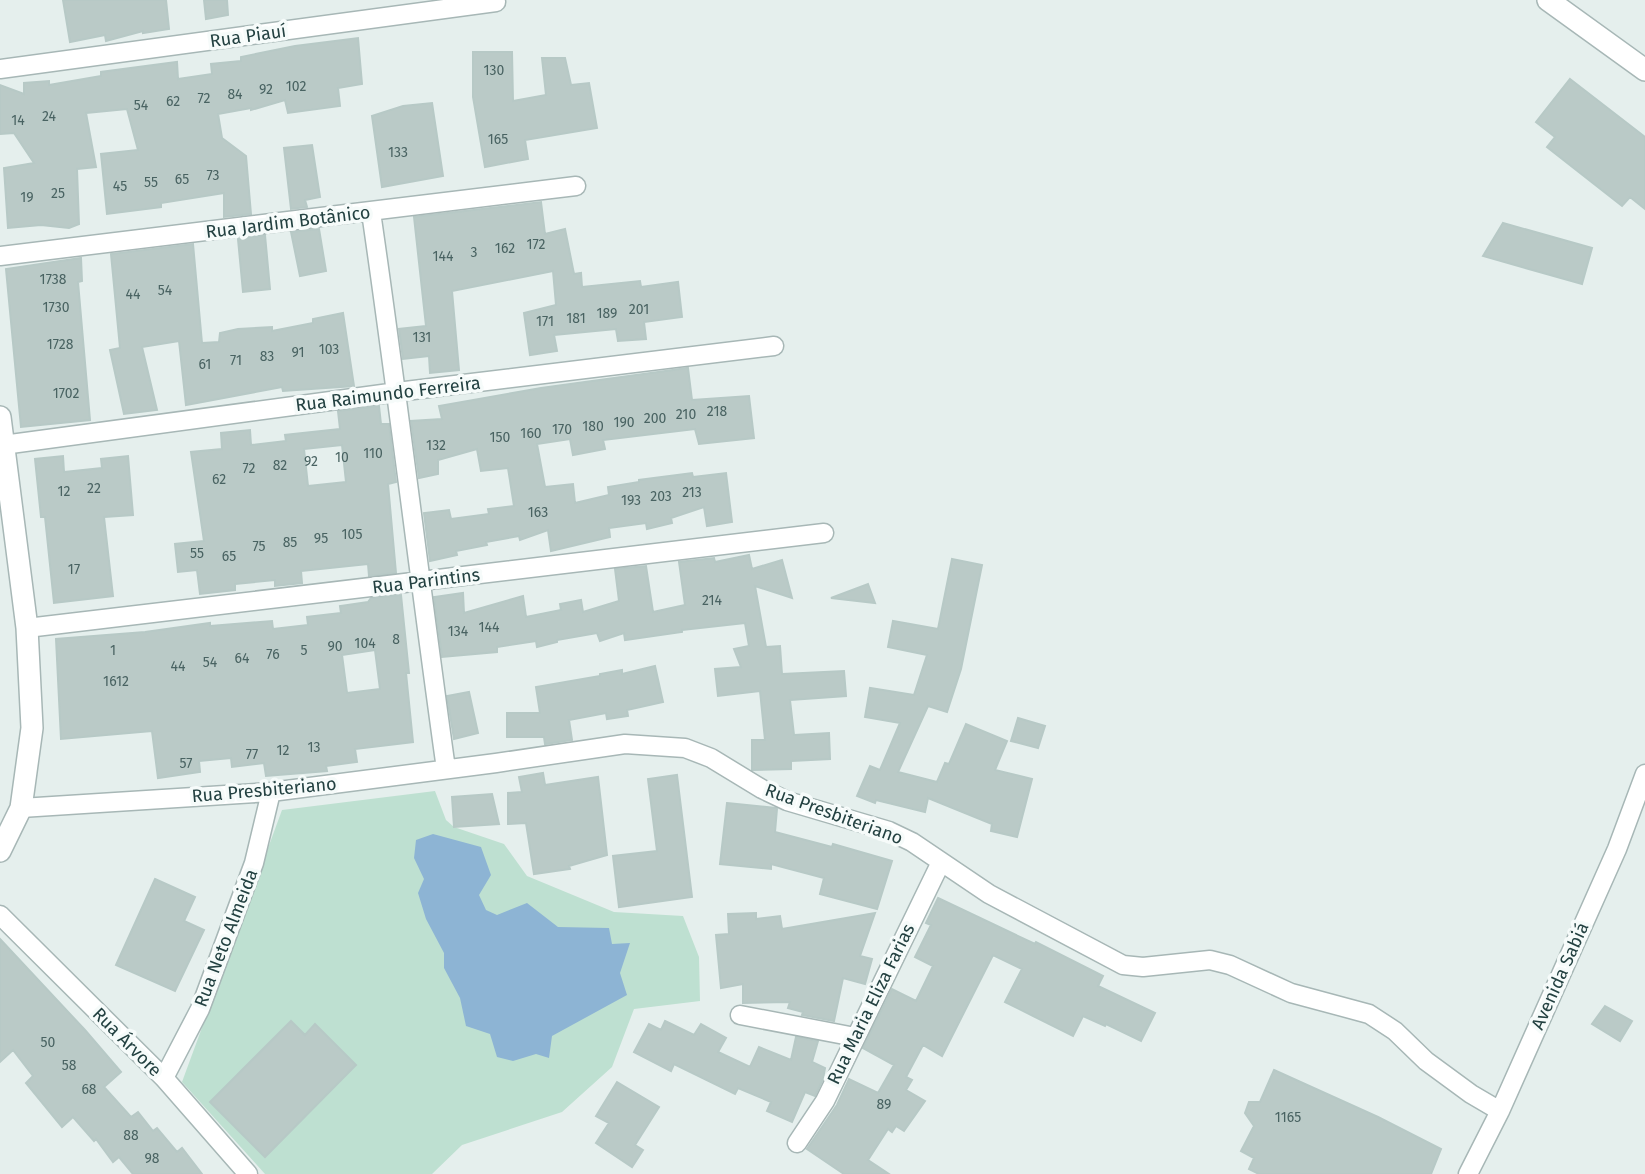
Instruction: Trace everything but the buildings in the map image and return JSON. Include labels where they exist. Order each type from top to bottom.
[{"type":"street","points":[[1548,0],[1645,69]]},
{"type":"street","name":"Rua Piauí","points":[[0,69],[496,2]]},
{"type":"street","name":"Rua Jardim Botânico","points":[[0,256],[576,186]]},
{"type":"street","points":[[371,212],[446,769]]},
{"type":"street","name":"Rua Raimundo Ferreira","points":[[3,445],[397,392],[774,346]]},
{"type":"street","points":[[0,417],[27,628],[32,729],[22,808],[0,851]]},
{"type":"street","name":"Rua Parintins","points":[[27,628],[824,533]]},
{"type":"street","name":"Rua Presbiteriano","points":[[22,808],[271,792],[625,744],[685,748],[711,758],[787,801],[889,831],[912,842],[989,894],[1123,965],[1143,967],[1210,960],[1230,965],[1290,993],[1369,1014],[1395,1031],[1426,1061],[1471,1094],[1500,1111]]},
{"type":"street","name":"Avenida Sabiá","points":[[1468,1174],[1500,1111],[1617,849],[1645,775]]},
{"type":"street","name":"Rua Neto Almeida","points":[[164,1078],[200,1009],[254,863],[271,792]]},
{"type":"street","name":"Rua Maria Eliza Farias","points":[[797,1143],[825,1101],[940,862]]},
{"type":"street","name":"Rua Árvore","points":[[0,915],[164,1078],[248,1174]]},
{"type":"street","points":[[740,1015],[855,1037]]},
{"type":"green space","points":[[435,791],[446,820],[454,827],[504,844],[527,876],[614,912],[683,916],[699,957],[700,1001],[634,1009],[612,1067],[562,1112],[462,1145],[432,1174],[265,1174],[182,1082],[282,810]]},
{"type":"water","points":[[433,834],[481,847],[491,875],[479,895],[486,910],[497,915],[527,903],[558,927],[609,928],[612,944],[630,943],[620,973],[627,995],[552,1036],[549,1058],[536,1054],[513,1061],[497,1057],[490,1034],[466,1026],[460,998],[444,968],[444,953],[426,919],[418,893],[424,879],[414,858],[416,840]]}]
